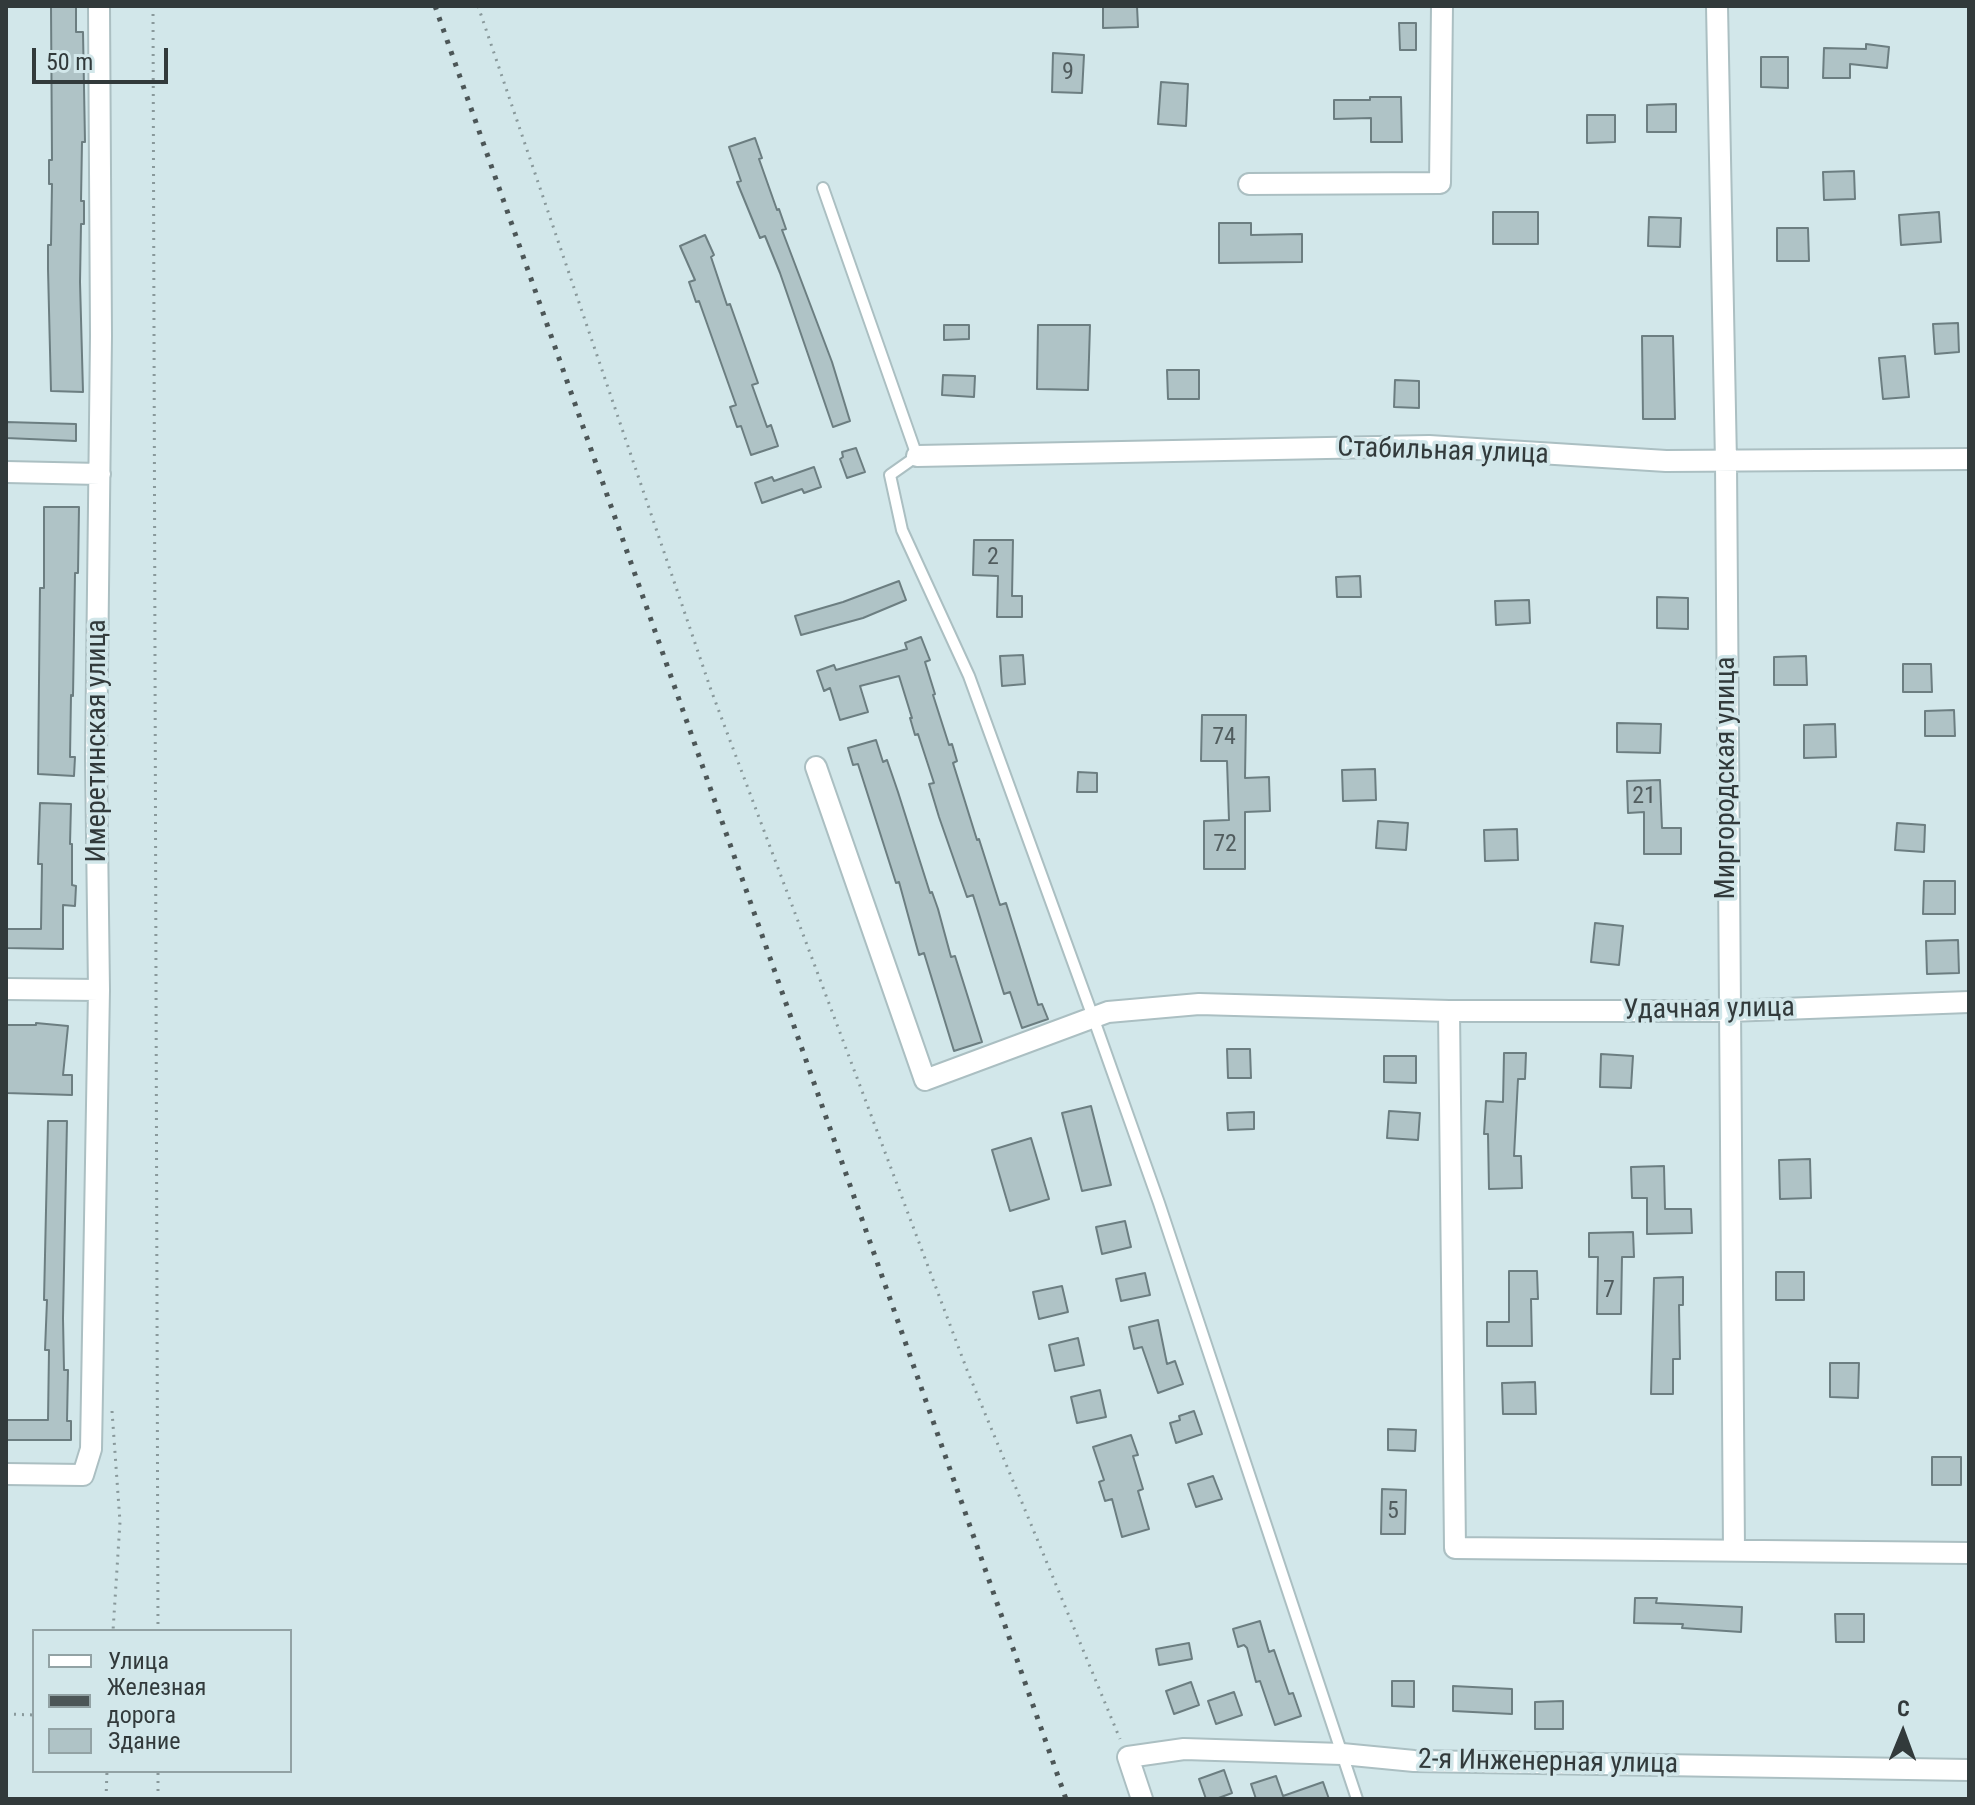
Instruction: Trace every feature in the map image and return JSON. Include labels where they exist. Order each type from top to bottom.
[{"type":"street","name":"Имеретинская улица","points":[[6,1474],[83,1475],[91,1449],[99,990],[96,758],[100,474],[99,6]]},
{"type":"street","points":[[1249,184],[1440,183],[1442,6]]},
{"type":"street","name":"Миргородская улица","points":[[1717,6],[1726,462],[1734,1550]]},
{"type":"street","name":"Стабильная улица","points":[[917,456],[1429,446],[1666,461],[1969,459]]},
{"type":"street","points":[[6,472],[100,474]]},
{"type":"street","name":"Удачная улица","points":[[816,767],[925,1080],[1108,1012],[1199,1004],[1449,1011],[1729,1011],[1969,1002]]},
{"type":"street","points":[[6,989],[99,990]]},
{"type":"street","points":[[1449,1011],[1455,1548],[1969,1553]]},
{"type":"street","name":"2-я Инженерная улица","points":[[1128,1757],[1184,1749],[1342,1754],[1429,1761],[1969,1770]]},
{"type":"street","points":[[1128,1757],[1142,1799]]},
{"type":"lane","points":[[823,188],[917,456],[890,475],[902,530],[969,676],[1093,1017],[1164,1218],[1357,1799]]},
{"type":"path","points":[[153,6],[158,1629]]},
{"type":"path","points":[[478,6],[717,705],[967,1370],[1128,1757]]},
{"type":"path","points":[[6,1714],[32,1715]]},
{"type":"path","points":[[106,1799],[107,1773]]},
{"type":"path","points":[[158,1773],[158,1799]]},
{"type":"building","points":[[51,6],[76,6],[76,32],[83,32],[85,142],[82,142],[81,201],[84,201],[84,224],[81,224],[80,282],[83,392],[51,391],[48,245],[51,245],[52,184],[49,184],[49,160],[52,160]]},
{"type":"building","points":[[1103,6],[1137,6],[1138,27],[1103,28]]},
{"type":"building","points":[[1399,23],[1416,23],[1416,50],[1400,50]]},
{"type":"building","points":[[1866,44],[1889,47],[1887,68],[1850,64],[1850,78],[1823,78],[1824,48],[1866,49]]},
{"type":"building","points":[[1053,53],[1084,55],[1082,93],[1052,92]]},
{"type":"building","points":[[1761,57],[1788,57],[1788,88],[1761,87]]},
{"type":"building","points":[[1161,82],[1188,84],[1186,126],[1158,124]]},
{"type":"building","points":[[1370,97],[1401,97],[1402,142],[1371,142],[1371,118],[1334,119],[1334,100],[1370,100]]},
{"type":"building","points":[[1676,104],[1676,132],[1647,132],[1647,105]]},
{"type":"building","points":[[1587,115],[1615,115],[1615,142],[1587,143]]},
{"type":"building","points":[[755,138],[762,158],[759,159],[786,229],[782,230],[832,362],[850,421],[833,427],[780,273],[765,236],[760,238],[737,182],[741,181],[729,147]]},
{"type":"building","points":[[1854,171],[1855,199],[1824,200],[1823,172]]},
{"type":"building","points":[[1493,212],[1538,212],[1538,244],[1493,244]]},
{"type":"building","points":[[1939,212],[1941,242],[1901,245],[1899,215]]},
{"type":"building","points":[[1649,217],[1681,218],[1680,247],[1648,246]]},
{"type":"building","points":[[1219,223],[1251,223],[1251,235],[1302,234],[1302,262],[1219,263]]},
{"type":"building","points":[[1777,228],[1808,228],[1809,261],[1777,261]]},
{"type":"building","points":[[705,235],[714,255],[711,257],[727,305],[730,304],[758,383],[752,385],[767,427],[771,425],[778,446],[751,455],[741,426],[737,427],[730,407],[736,405],[699,301],[696,302],[689,282],[695,280],[680,246]]},
{"type":"building","points":[[1958,323],[1959,352],[1935,354],[1933,324]]},
{"type":"building","points":[[944,325],[969,325],[969,339],[944,340]]},
{"type":"building","points":[[1038,325],[1090,325],[1088,390],[1037,389]]},
{"type":"building","points":[[1642,336],[1673,336],[1675,419],[1643,419]]},
{"type":"building","points":[[1905,356],[1909,397],[1883,399],[1879,358]]},
{"type":"building","points":[[1167,370],[1199,370],[1199,399],[1168,399]]},
{"type":"building","points":[[943,375],[975,376],[974,397],[942,395]]},
{"type":"building","points":[[1395,380],[1419,381],[1419,408],[1394,407]]},
{"type":"building","points":[[6,422],[76,424],[76,441],[6,438]]},
{"type":"building","points":[[856,448],[865,472],[847,478],[840,459],[842,452]]},
{"type":"building","points":[[814,467],[821,487],[804,493],[802,489],[762,503],[755,483],[772,477],[774,481]]},
{"type":"building","points":[[44,507],[79,507],[71,695],[70,757],[75,757],[74,776],[38,774]]},
{"type":"building","points":[[974,540],[1013,540],[1012,596],[1022,596],[1022,617],[997,617],[998,576],[973,575]]},
{"type":"building","points":[[1360,576],[1361,597],[1337,597],[1336,577]]},
{"type":"building","points":[[899,581],[906,600],[863,618],[801,635],[795,616]]},
{"type":"building","points":[[1657,597],[1688,598],[1688,629],[1657,628]]},
{"type":"building","points":[[1529,600],[1530,623],[1496,625],[1495,601]]},
{"type":"building","points":[[921,637],[930,660],[925,662],[933,695],[949,745],[952,744],[957,761],[953,763],[977,840],[1000,905],[1006,903],[1038,1005],[1042,1004],[1048,1019],[1022,1028],[1010,992],[1004,994],[973,895],[967,897],[939,817],[929,784],[934,783],[918,734],[915,735],[899,676],[860,686],[868,712],[840,720],[830,688],[824,691],[817,671],[834,665],[836,670],[907,649],[905,643]]},
{"type":"building","points":[[1023,655],[1025,684],[1002,686],[1000,656]]},
{"type":"building","points":[[1806,656],[1807,685],[1774,685],[1774,657]]},
{"type":"building","points":[[1903,664],[1931,664],[1932,692],[1903,692]]},
{"type":"building","points":[[1954,710],[1955,736],[1925,736],[1925,711]]},
{"type":"building","points":[[1202,715],[1246,715],[1245,778],[1269,777],[1270,811],[1245,812],[1245,869],[1204,869],[1204,821],[1229,820],[1227,761],[1201,761]]},
{"type":"building","points":[[1617,723],[1661,724],[1660,753],[1617,752]]},
{"type":"building","points":[[1835,724],[1836,757],[1804,758],[1804,725]]},
{"type":"building","points":[[876,740],[883,762],[887,760],[982,1042],[954,1051],[924,953],[919,955],[899,882],[896,883],[858,764],[853,765],[848,748]]},
{"type":"building","points":[[1375,769],[1376,800],[1343,801],[1342,770]]},
{"type":"building","points":[[1078,772],[1097,773],[1097,792],[1077,792]]},
{"type":"building","points":[[1660,780],[1662,828],[1681,828],[1681,854],[1644,854],[1644,812],[1628,813],[1627,781]]},
{"type":"building","points":[[40,803],[71,804],[70,844],[72,885],[76,886],[75,906],[63,905],[63,949],[6,948],[6,929],[41,929],[42,864],[38,864]]},
{"type":"building","points":[[1378,821],[1408,823],[1406,850],[1376,848]]},
{"type":"building","points":[[1897,823],[1925,825],[1924,852],[1895,850]]},
{"type":"building","points":[[1517,829],[1518,860],[1485,861],[1484,830]]},
{"type":"building","points":[[1924,881],[1955,881],[1955,914],[1923,914]]},
{"type":"building","points":[[1595,923],[1623,926],[1619,965],[1591,962]]},
{"type":"building","points":[[1958,940],[1959,973],[1927,974],[1926,941]]},
{"type":"building","points":[[36,1023],[68,1026],[63,1075],[72,1075],[72,1095],[6,1093],[6,1025]]},
{"type":"building","points":[[1227,1049],[1250,1049],[1251,1078],[1228,1078]]},
{"type":"building","points":[[1504,1053],[1526,1053],[1525,1079],[1518,1079],[1514,1156],[1521,1156],[1522,1188],[1489,1189],[1488,1134],[1484,1134],[1486,1101],[1503,1102]]},
{"type":"building","points":[[1601,1054],[1633,1056],[1631,1088],[1600,1087]]},
{"type":"building","points":[[1384,1056],[1416,1056],[1416,1083],[1384,1082]]},
{"type":"building","points":[[1091,1106],[1111,1185],[1082,1191],[1062,1113]]},
{"type":"building","points":[[1389,1111],[1420,1113],[1418,1140],[1387,1138]]},
{"type":"building","points":[[1254,1112],[1254,1129],[1228,1130],[1227,1113]]},
{"type":"building","points":[[48,1121],[67,1121],[63,1318],[64,1370],[68,1370],[67,1421],[71,1421],[71,1440],[6,1440],[6,1420],[48,1420],[49,1350],[45,1350],[47,1300],[44,1300]]},
{"type":"building","points":[[1031,1138],[1049,1199],[1010,1211],[992,1150]]},
{"type":"building","points":[[1810,1159],[1811,1198],[1780,1199],[1779,1160]]},
{"type":"building","points":[[1664,1166],[1665,1209],[1691,1209],[1692,1233],[1647,1234],[1647,1198],[1632,1198],[1631,1167]]},
{"type":"building","points":[[1125,1221],[1131,1247],[1102,1254],[1096,1227]]},
{"type":"building","points":[[1633,1232],[1634,1257],[1622,1257],[1621,1314],[1597,1314],[1598,1257],[1589,1257],[1589,1233]]},
{"type":"building","points":[[1509,1271],[1537,1271],[1538,1299],[1531,1299],[1532,1346],[1487,1346],[1487,1322],[1509,1322]]},
{"type":"building","points":[[1776,1272],[1804,1272],[1804,1300],[1776,1300]]},
{"type":"building","points":[[1145,1273],[1150,1295],[1121,1301],[1116,1279]]},
{"type":"building","points":[[1683,1277],[1683,1305],[1679,1305],[1680,1359],[1673,1359],[1673,1394],[1651,1394],[1654,1278]]},
{"type":"building","points":[[1062,1286],[1068,1312],[1039,1319],[1033,1292]]},
{"type":"building","points":[[1158,1320],[1167,1364],[1175,1361],[1183,1384],[1158,1393],[1142,1347],[1134,1349],[1129,1327]]},
{"type":"building","points":[[1078,1338],[1084,1365],[1055,1371],[1049,1345]]},
{"type":"building","points":[[1830,1363],[1859,1363],[1858,1398],[1830,1397]]},
{"type":"building","points":[[1535,1382],[1536,1414],[1503,1414],[1502,1383]]},
{"type":"building","points":[[1100,1390],[1106,1417],[1077,1423],[1071,1397]]},
{"type":"building","points":[[1194,1411],[1202,1434],[1176,1443],[1170,1423]]},
{"type":"building","points":[[1388,1429],[1416,1430],[1415,1451],[1388,1450]]},
{"type":"building","points":[[1131,1435],[1138,1455],[1133,1456],[1143,1489],[1138,1491],[1149,1529],[1122,1537],[1112,1499],[1105,1501],[1099,1482],[1104,1480],[1093,1447]]},
{"type":"building","points":[[1932,1457],[1961,1457],[1961,1485],[1932,1485]]},
{"type":"building","points":[[1213,1476],[1222,1499],[1196,1507],[1188,1484]]},
{"type":"building","points":[[1382,1489],[1406,1490],[1405,1534],[1381,1534]]},
{"type":"building","points":[[1635,1598],[1657,1598],[1656,1603],[1742,1607],[1741,1632],[1682,1628],[1683,1624],[1634,1623]]},
{"type":"building","points":[[1835,1614],[1864,1614],[1864,1642],[1836,1642]]},
{"type":"building","points":[[1260,1621],[1269,1652],[1274,1650],[1289,1694],[1293,1693],[1301,1716],[1275,1725],[1260,1681],[1256,1682],[1247,1648],[1244,1645],[1238,1647],[1233,1629]]},
{"type":"building","points":[[1189,1643],[1192,1659],[1159,1665],[1156,1649]]},
{"type":"building","points":[[1392,1681],[1414,1681],[1414,1707],[1392,1706]]},
{"type":"building","points":[[1191,1682],[1199,1705],[1174,1714],[1166,1691]]},
{"type":"building","points":[[1453,1686],[1512,1689],[1512,1714],[1453,1711]]},
{"type":"building","points":[[1234,1692],[1242,1715],[1216,1724],[1208,1701]]},
{"type":"building","points":[[1563,1701],[1563,1729],[1535,1729],[1535,1702]]},
{"type":"building","points":[[1224,1770],[1232,1793],[1206,1799],[1199,1779]]},
{"type":"building","points":[[1276,1776],[1283,1796],[1323,1782],[1329,1799],[1256,1799],[1251,1784]]},
{"type":"railway","points":[[435,6],[1066,1799]]}]
